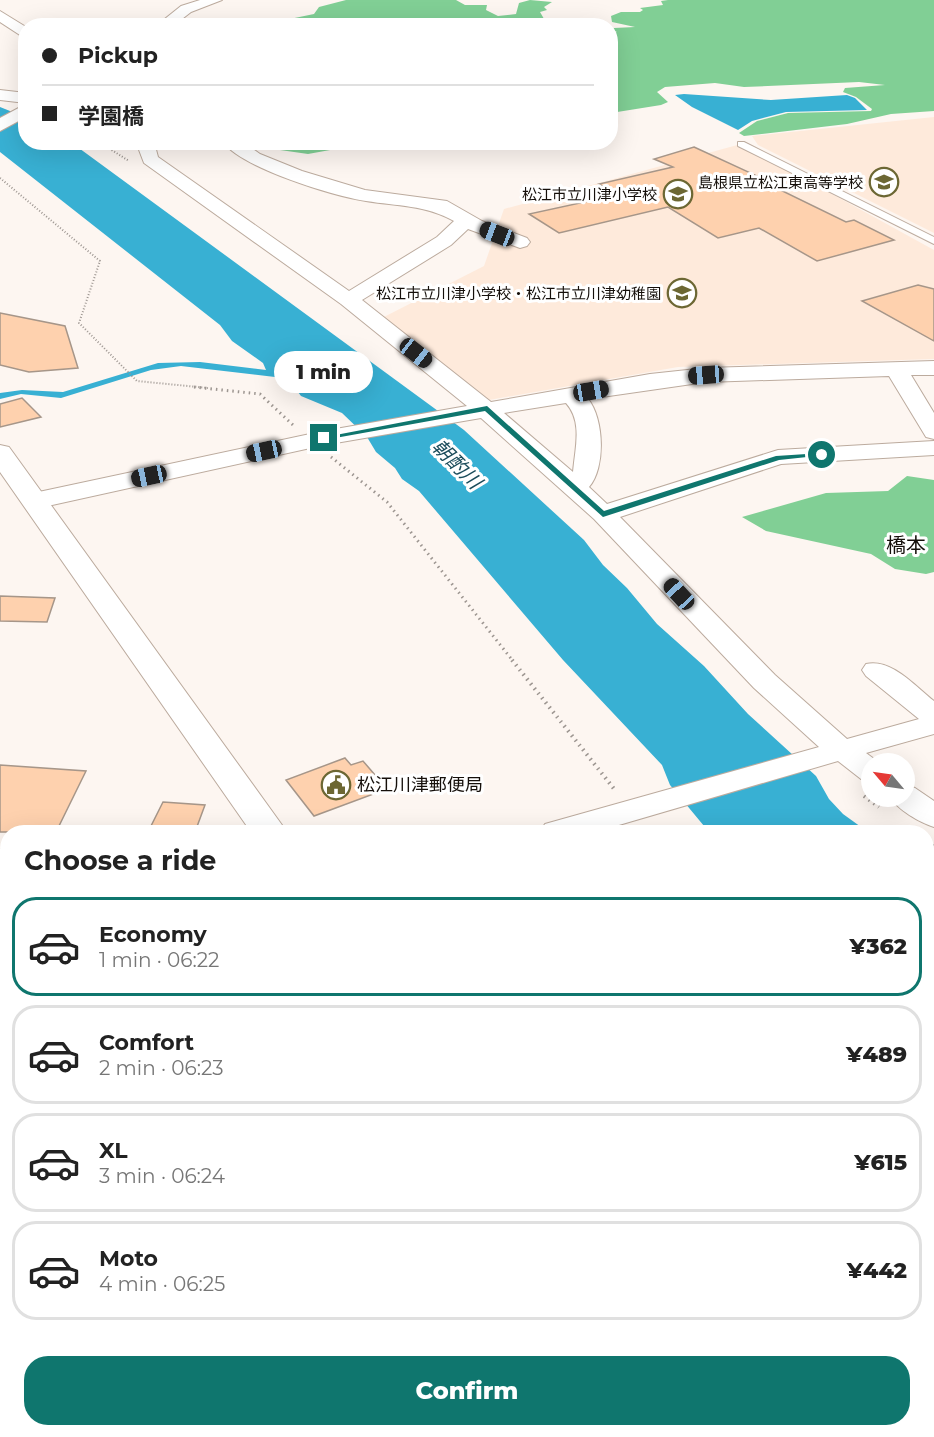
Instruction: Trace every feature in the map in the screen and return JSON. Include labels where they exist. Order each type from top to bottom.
[{"type":"street","points":[[174,18],[186,9],[215,0]]},
{"type":"street","points":[[0,15],[18,29]]},
{"type":"street","points":[[0,94],[18,97]]},
{"type":"street","points":[[0,126],[18,114]]},
{"type":"street","points":[[147,150],[150,159],[348,300],[575,489],[603,514],[831,752],[861,767]]},
{"type":"street","points":[[242,150],[254,158],[296,175],[363,195],[440,205],[466,220],[520,242]]},
{"type":"street","points":[[348,300],[444,241],[466,220]]},
{"type":"street","points":[[34,501],[317,439],[687,376],[934,368]]},
{"type":"street","points":[[896,369],[934,432]]},
{"type":"street","points":[[572,394],[585,410],[589,422],[585,477],[575,489]]},
{"type":"street","points":[[603,514],[778,457],[934,448]]},
{"type":"street","points":[[0,453],[264,825]]},
{"type":"street","points":[[876,670],[934,716]]},
{"type":"street","points":[[584,825],[934,724]]},
{"type":"street","points":[[915,803],[934,816]]},
{"type":"lane","points":[[741,144],[934,241]]},
{"type":"path","points":[[112,150],[134,164]]},
{"type":"path","points":[[0,178],[100,261],[80,324],[137,381],[260,394],[317,439],[387,502],[632,813]]},
{"type":"shaded area","name":"島根県立松江東高等学校","points":[[934,117],[934,233],[758,145],[752,136]]},
{"type":"shaded area","name":"松江市立川津小学校・松江市立川津幼稚園","points":[[741,144],[934,250],[934,359],[678,367],[489,400],[376,321],[484,266],[504,209]]},
{"type":"green space","points":[[346,0],[456,0],[465,5],[487,5],[486,10],[498,16],[516,14],[519,3],[530,0],[552,2],[544,7],[547,10],[540,12],[544,18],[295,18],[314,14],[319,7]]},
{"type":"green space","points":[[934,0],[934,111],[891,114],[847,124],[744,136],[739,133],[757,121],[788,113],[871,111],[872,109],[856,97],[843,92],[845,88],[885,85],[859,82],[744,87],[715,83],[665,87],[657,92],[668,102],[618,112],[618,28],[635,27],[618,23],[618,18],[611,18],[611,16],[621,12],[640,12],[643,10],[640,8],[663,5],[661,1]]},
{"type":"green space","points":[[280,150],[330,150],[308,154]]},
{"type":"green space","points":[[907,476],[934,480],[934,572],[926,574],[895,569],[871,554],[766,531],[742,517],[826,493],[888,491]]},
{"type":"water","points":[[675,95],[771,100],[847,95],[855,98],[867,110],[786,112],[752,121],[738,130],[692,107]]},
{"type":"water","name":"朝酌川","points":[[0,107],[18,114],[18,150],[82,150],[464,430],[584,540],[603,565],[627,588],[657,624],[704,666],[748,714],[816,776],[829,799],[843,814],[858,825],[703,825],[670,785],[662,765],[563,660],[419,491],[402,479],[395,468],[376,452],[367,437],[342,413],[301,396],[292,384],[275,377],[181,366],[151,370],[61,398],[21,394],[0,399],[0,393],[22,390],[63,392],[158,363],[200,362],[266,370],[263,363],[232,341],[220,325],[0,152]]},
{"type":"building","points":[[694,147],[770,182],[766,183],[846,222],[854,220],[894,240],[817,261],[759,228],[718,238],[668,207],[559,233],[529,214],[617,195],[599,184],[673,167],[654,159]]},
{"type":"building","points":[[918,285],[934,289],[934,341],[862,301]]},
{"type":"building","points":[[0,313],[65,326],[78,368],[29,372],[0,365]]},
{"type":"building","points":[[22,398],[41,417],[0,427],[0,404]]},
{"type":"building","points":[[0,596],[55,598],[47,622],[0,621]]},
{"type":"building","name":"松江川津郵便局","points":[[345,758],[351,765],[363,761],[387,789],[314,816],[286,780]]},
{"type":"building","points":[[0,765],[86,771],[59,825],[0,825]]},
{"type":"building","points":[[163,802],[205,805],[198,825],[152,825]]},
{"type":"place","name":"島根県立松江東高等学校","points":[[884,182]]},
{"type":"place","name":"松江市立川津小学校","points":[[678,194]]},
{"type":"place","name":"松江市立川津小学校・松江市立川津幼稚園","points":[[682,293]]},
{"type":"place","name":"松江川津郵便局","points":[[336,785]]},
{"type":"district","name":"橋本","points":[[906,545]]},
{"type":"route","points":[[324,438],[487,409],[603,514],[778,457],[822,455]]}]
